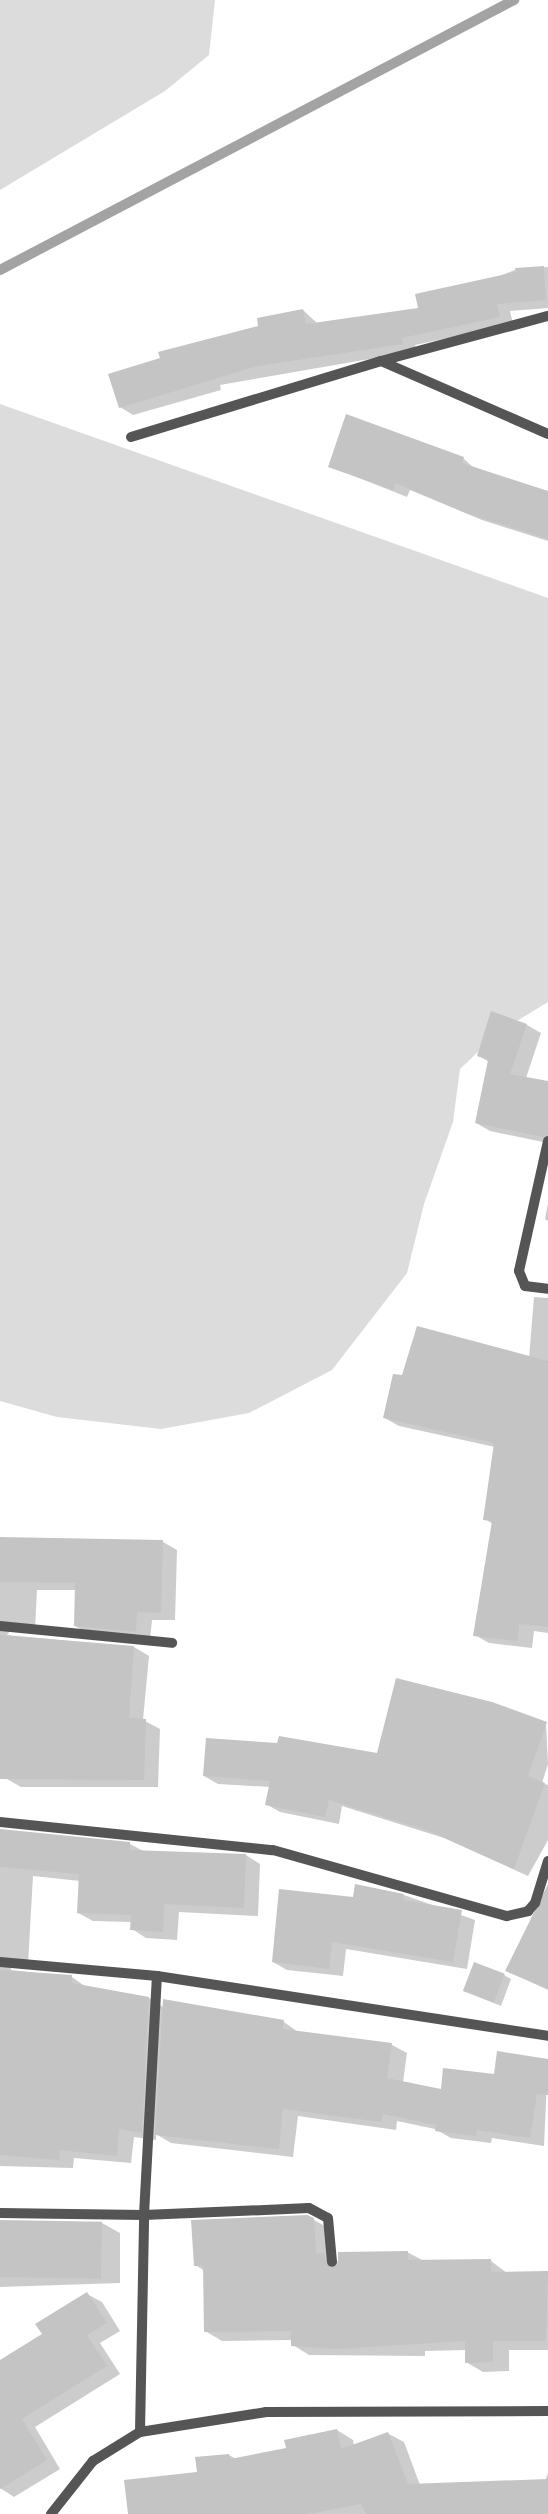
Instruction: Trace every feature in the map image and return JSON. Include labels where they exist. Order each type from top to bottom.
[{"type":"street","points":[[132,437],[381,361],[548,316]]},
{"type":"street","points":[[381,361],[548,434]]},
{"type":"street","points":[[548,1141],[519,1271],[525,1286],[548,1289]]},
{"type":"street","points":[[0,1626],[172,1643]]},
{"type":"street","points":[[0,1822],[273,1850],[507,1916],[528,1911],[535,1903],[548,1861]]},
{"type":"street","points":[[0,1962],[157,1976],[548,2036]]},
{"type":"street","points":[[140,2432],[144,2215],[157,1976]]},
{"type":"street","points":[[0,2213],[144,2215],[318,2210],[330,2225],[332,2262]]},
{"type":"street","points":[[50,2514],[93,2461],[140,2432],[266,2412],[548,2410]]},
{"type":"shaded area","points":[[0,0],[215,0],[209,55],[165,91],[0,190]]},
{"type":"shaded area","points":[[0,404],[548,598],[548,1002],[499,1032],[460,1069],[453,1122],[424,1204],[407,1273],[332,1370],[249,1413],[161,1429],[57,1417],[0,1401]]},
{"type":"building","points":[[544,266],[546,300],[497,304],[500,317],[402,338],[403,344],[258,366],[119,408],[108,374],[160,358],[158,352],[258,326],[257,318],[303,309],[306,324],[418,308],[415,294],[516,272],[515,268]]},
{"type":"building","points":[[346,414],[464,457],[462,463],[548,491],[548,539],[466,513],[396,483],[393,490],[328,467]]},
{"type":"building","points":[[491,1011],[527,1024],[510,1074],[548,1081],[548,1134],[543,1137],[475,1123],[488,1060],[477,1056]]},
{"type":"building","points":[[417,1326],[548,1361],[548,1627],[519,1624],[518,1641],[473,1636],[492,1521],[483,1520],[494,1443],[383,1418],[393,1374],[402,1375]]},
{"type":"building","points":[[0,1537],[163,1540],[161,1613],[137,1612],[136,1632],[74,1626],[75,1583],[0,1582]]},
{"type":"building","points":[[0,1635],[134,1646],[129,1718],[146,1719],[144,1780],[0,1779]]},
{"type":"building","points":[[396,1678],[492,1702],[547,1722],[528,1776],[545,1783],[514,1869],[429,1831],[329,1800],[325,1817],[265,1805],[270,1781],[203,1776],[206,1738],[277,1743],[279,1736],[377,1753]]},
{"type":"building","points":[[0,1829],[130,1842],[130,1850],[246,1854],[244,1908],[164,1904],[163,1932],[130,1930],[131,1915],[77,1913],[79,1874],[0,1867]]},
{"type":"building","points":[[355,1884],[404,1894],[403,1900],[462,1910],[453,1962],[332,1942],[329,1969],[272,1962],[279,1889],[353,1897]]},
{"type":"building","points":[[548,1884],[548,1989],[505,1971]]},
{"type":"building","points":[[474,1962],[505,1974],[494,2003],[463,1991]]},
{"type":"building","points":[[0,1970],[72,1975],[72,1983],[149,1997],[142,2133],[119,2129],[117,2156],[60,2150],[59,2160],[0,2155]]},
{"type":"building","points":[[163,1999],[284,2020],[283,2029],[392,2043],[387,2078],[441,2089],[443,2068],[494,2074],[497,2051],[548,2059],[548,2095],[537,2094],[530,2138],[477,2130],[476,2136],[435,2131],[436,2125],[383,2114],[381,2122],[283,2109],[279,2149],[155,2135]]},
{"type":"building","points":[[307,2215],[314,2218],[316,2253],[324,2253],[330,2268],[338,2265],[338,2252],[408,2251],[408,2260],[491,2259],[491,2272],[548,2271],[546,2341],[493,2341],[493,2362],[465,2363],[465,2341],[338,2349],[291,2346],[291,2331],[204,2332],[203,2266],[194,2266],[191,2220]]},
{"type":"building","points":[[0,2220],[102,2222],[101,2279],[0,2277]]},
{"type":"building","points":[[87,2292],[107,2323],[87,2335],[107,2366],[22,2419],[47,2460],[0,2489],[0,2360],[42,2334],[35,2324]]},
{"type":"building","points":[[337,2429],[341,2449],[388,2432],[408,2484],[548,2479],[548,2514],[366,2514],[361,2504],[308,2514],[128,2514],[124,2480],[197,2472],[195,2457],[229,2454],[230,2459],[286,2448],[284,2440]]},
{"type":"waterway","points":[[0,270],[514,0]]}]
